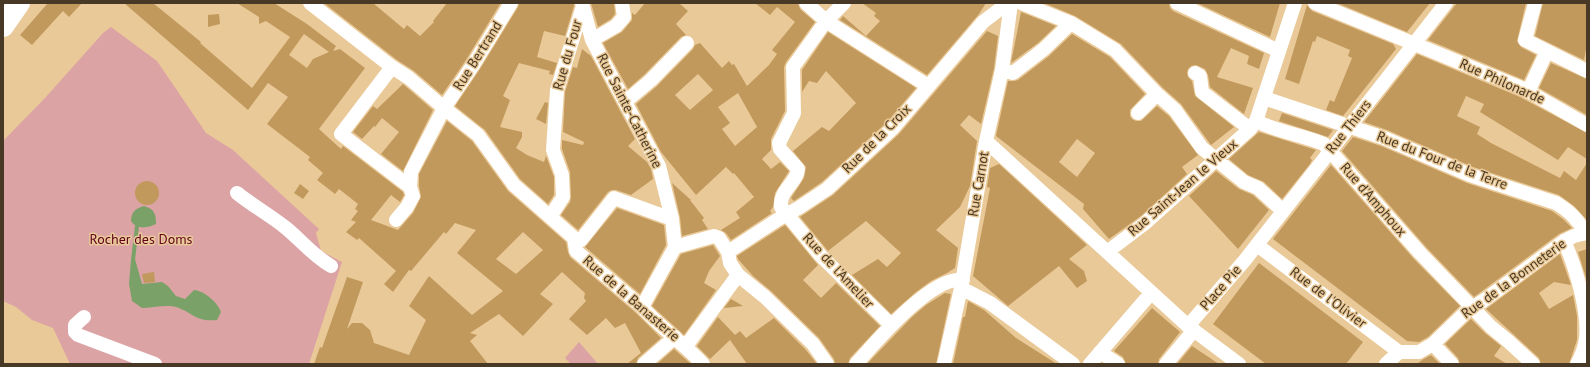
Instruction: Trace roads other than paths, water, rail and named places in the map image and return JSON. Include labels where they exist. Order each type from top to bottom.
[{"type":"main road","points":[[3,26],[19,3]]},
{"type":"street","name":"Rue de la Banasterie","points":[[310,3],[392,67],[409,78],[444,108],[478,134],[514,185],[574,238],[576,251],[686,346],[703,364]]},
{"type":"street","name":"Rue Bertrand","points":[[396,220],[408,207],[413,196],[410,187],[411,172],[444,108],[473,65],[511,3]]},
{"type":"street","points":[[592,40],[616,26],[624,18],[622,3]]},
{"type":"street","points":[[806,3],[826,21],[928,86]]},
{"type":"street","points":[[788,215],[782,207],[781,202],[785,191],[798,173],[798,169],[780,149],[779,143],[794,113],[793,67],[826,21],[844,3]]},
{"type":"street","name":"Rue de la Croix","points":[[728,252],[827,189],[893,128],[984,22],[1008,3]]},
{"type":"street","name":"Rue Carnot","points":[[944,364],[962,284],[986,141],[1002,70],[1011,3]]},
{"type":"street","points":[[1021,3],[1071,23],[1115,50],[1157,94],[1175,110],[1202,148],[1244,182],[1258,188],[1283,211]]},
{"type":"street","points":[[1177,3],[1279,51]]},
{"type":"street","points":[[1253,125],[1264,98],[1295,3]]},
{"type":"street","name":"Rue Philonarde","points":[[1315,3],[1528,92],[1587,125]]},
{"type":"street","name":"Rue Thiers","points":[[1255,247],[1446,3]]},
{"type":"street","points":[[1535,3],[1524,40],[1587,69]]},
{"type":"street","name":"Rue Sainte-Catherine","points":[[582,6],[592,40],[659,166],[672,219],[676,247]]},
{"type":"street","name":"Rue du Four","points":[[550,217],[563,197],[562,175],[553,150],[557,90],[582,6]]},
{"type":"street","points":[[1002,70],[1013,73],[1044,49],[1071,23]]},
{"type":"street","points":[[625,102],[651,80],[687,43]]},
{"type":"street","points":[[1528,92],[1547,50]]},
{"type":"street","points":[[392,67],[341,134],[410,187]]},
{"type":"street","name":"Rue d'Amphoux","points":[[1195,73],[1200,76],[1202,92],[1253,125],[1269,127],[1324,144],[1420,253],[1473,306],[1491,327],[1533,364]]},
{"type":"street","points":[[1138,113],[1157,94]]},
{"type":"street","name":"Rue du Four de la Terre","points":[[1264,98],[1384,138],[1470,175],[1556,203],[1568,210],[1579,221],[1586,233]]},
{"type":"street","name":"Rue Saint-Jean le Vieux","points":[[1107,252],[1144,224],[1253,125]]},
{"type":"street","points":[[986,141],[1151,293],[1191,328],[1239,364]]},
{"type":"street","points":[[237,193],[285,228],[318,258],[331,266]]},
{"type":"street","points":[[575,243],[580,240],[614,198],[672,219]]},
{"type":"street","name":"Rue de l'Amelier","points":[[788,215],[821,256],[891,325]]},
{"type":"street","name":"Rue de la Bonneterie","points":[[1399,352],[1419,352],[1433,344],[1473,306],[1483,301],[1564,241],[1574,236],[1586,233]]},
{"type":"street","points":[[642,307],[676,247],[716,236],[728,252],[730,263],[738,275],[765,297],[813,344],[827,364]]},
{"type":"street","points":[[1564,241],[1576,272],[1585,319],[1586,338],[1577,364]]},
{"type":"street","name":"Place Pie","points":[[1166,364],[1191,328],[1255,247]]},
{"type":"street","name":"Rue de l'Olivier","points":[[1255,247],[1399,352]]},
{"type":"street","points":[[686,346],[738,275]]},
{"type":"street","points":[[856,364],[891,325],[934,288],[956,279],[1073,364]]},
{"type":"street","points":[[1090,364],[1151,293]]},
{"type":"street","points":[[84,317],[75,325],[78,335],[155,364]]},
{"type":"street","points":[[644,364],[675,337]]},
{"type":"street","points":[[1433,344],[1452,364]]},
{"type":"street","points":[[1100,352],[1118,364]]},
{"type":"street","points":[[1386,364],[1399,352]]},
{"type":"waterway","points":[[133,260],[137,226]]},
{"type":"park label","name":"Rocher des Doms","points":[[141,240]]}]
